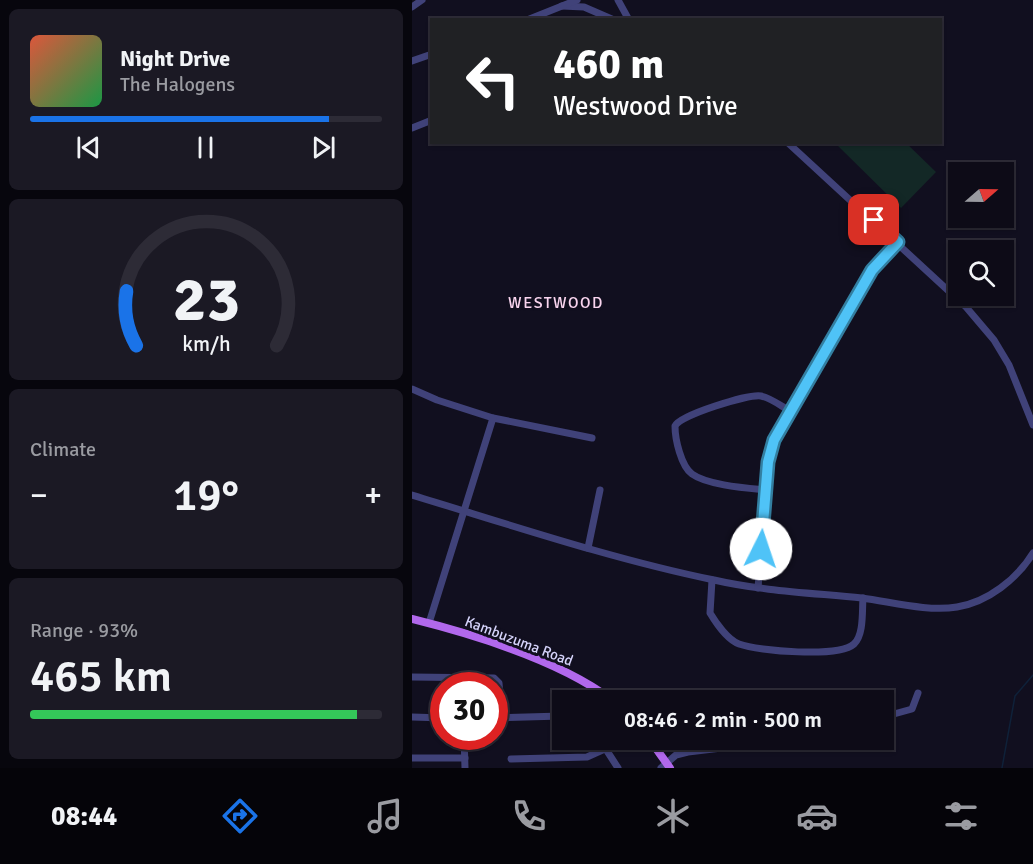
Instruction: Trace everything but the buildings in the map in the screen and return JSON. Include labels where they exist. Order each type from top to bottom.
[{"type":"main road","name":"Kambuzuma Road","points":[[412,619],[560,669],[595,690]]},
{"type":"main road","points":[[656,750],[666,766]]},
{"type":"street","points":[[412,7],[421,0]]},
{"type":"street","points":[[532,18],[577,0]]},
{"type":"street","points":[[618,0],[628,18]]},
{"type":"street","points":[[562,6],[584,8],[609,18]]},
{"type":"street","points":[[412,61],[430,55]]},
{"type":"street","points":[[412,128],[430,121]]},
{"type":"street","points":[[789,144],[961,302],[994,340],[1015,378],[1033,425]]},
{"type":"street","points":[[758,588],[770,450],[790,411],[872,270],[898,242]]},
{"type":"street","points":[[412,389],[493,418],[592,438]]},
{"type":"street","points":[[766,490],[722,483],[692,475],[684,462],[675,426],[683,417],[752,396],[766,398],[790,411]]},
{"type":"street","points":[[429,623],[493,418]]},
{"type":"street","points":[[588,548],[600,490]]},
{"type":"street","points":[[412,495],[588,548],[712,580],[758,588],[945,607],[969,604],[1010,580],[1033,553]]},
{"type":"street","points":[[712,580],[710,613],[734,641],[747,645],[818,653],[848,647],[859,637],[863,598]]},
{"type":"street","points":[[412,677],[430,677]]},
{"type":"street","points":[[894,714],[912,709],[918,693]]},
{"type":"street","points":[[508,717],[552,716]]},
{"type":"street","points":[[412,717],[430,718]]},
{"type":"street","points":[[465,750],[465,768]]},
{"type":"street","points":[[511,759],[579,758],[594,755],[603,750]]},
{"type":"street","points":[[608,750],[618,768]]},
{"type":"street","points":[[666,766],[676,755],[705,750]]},
{"type":"street","points":[[412,758],[465,758]]},
{"type":"green space","points":[[836,144],[907,144],[936,172],[901,208]]},
{"type":"waterway","points":[[1002,768],[1015,696],[1033,675]]},
{"type":"district","name":"WESTWOOD","points":[[556,303]]},
{"type":"route","points":[[761,549],[768,462],[774,440],[872,270],[898,242],[874,220]]}]
